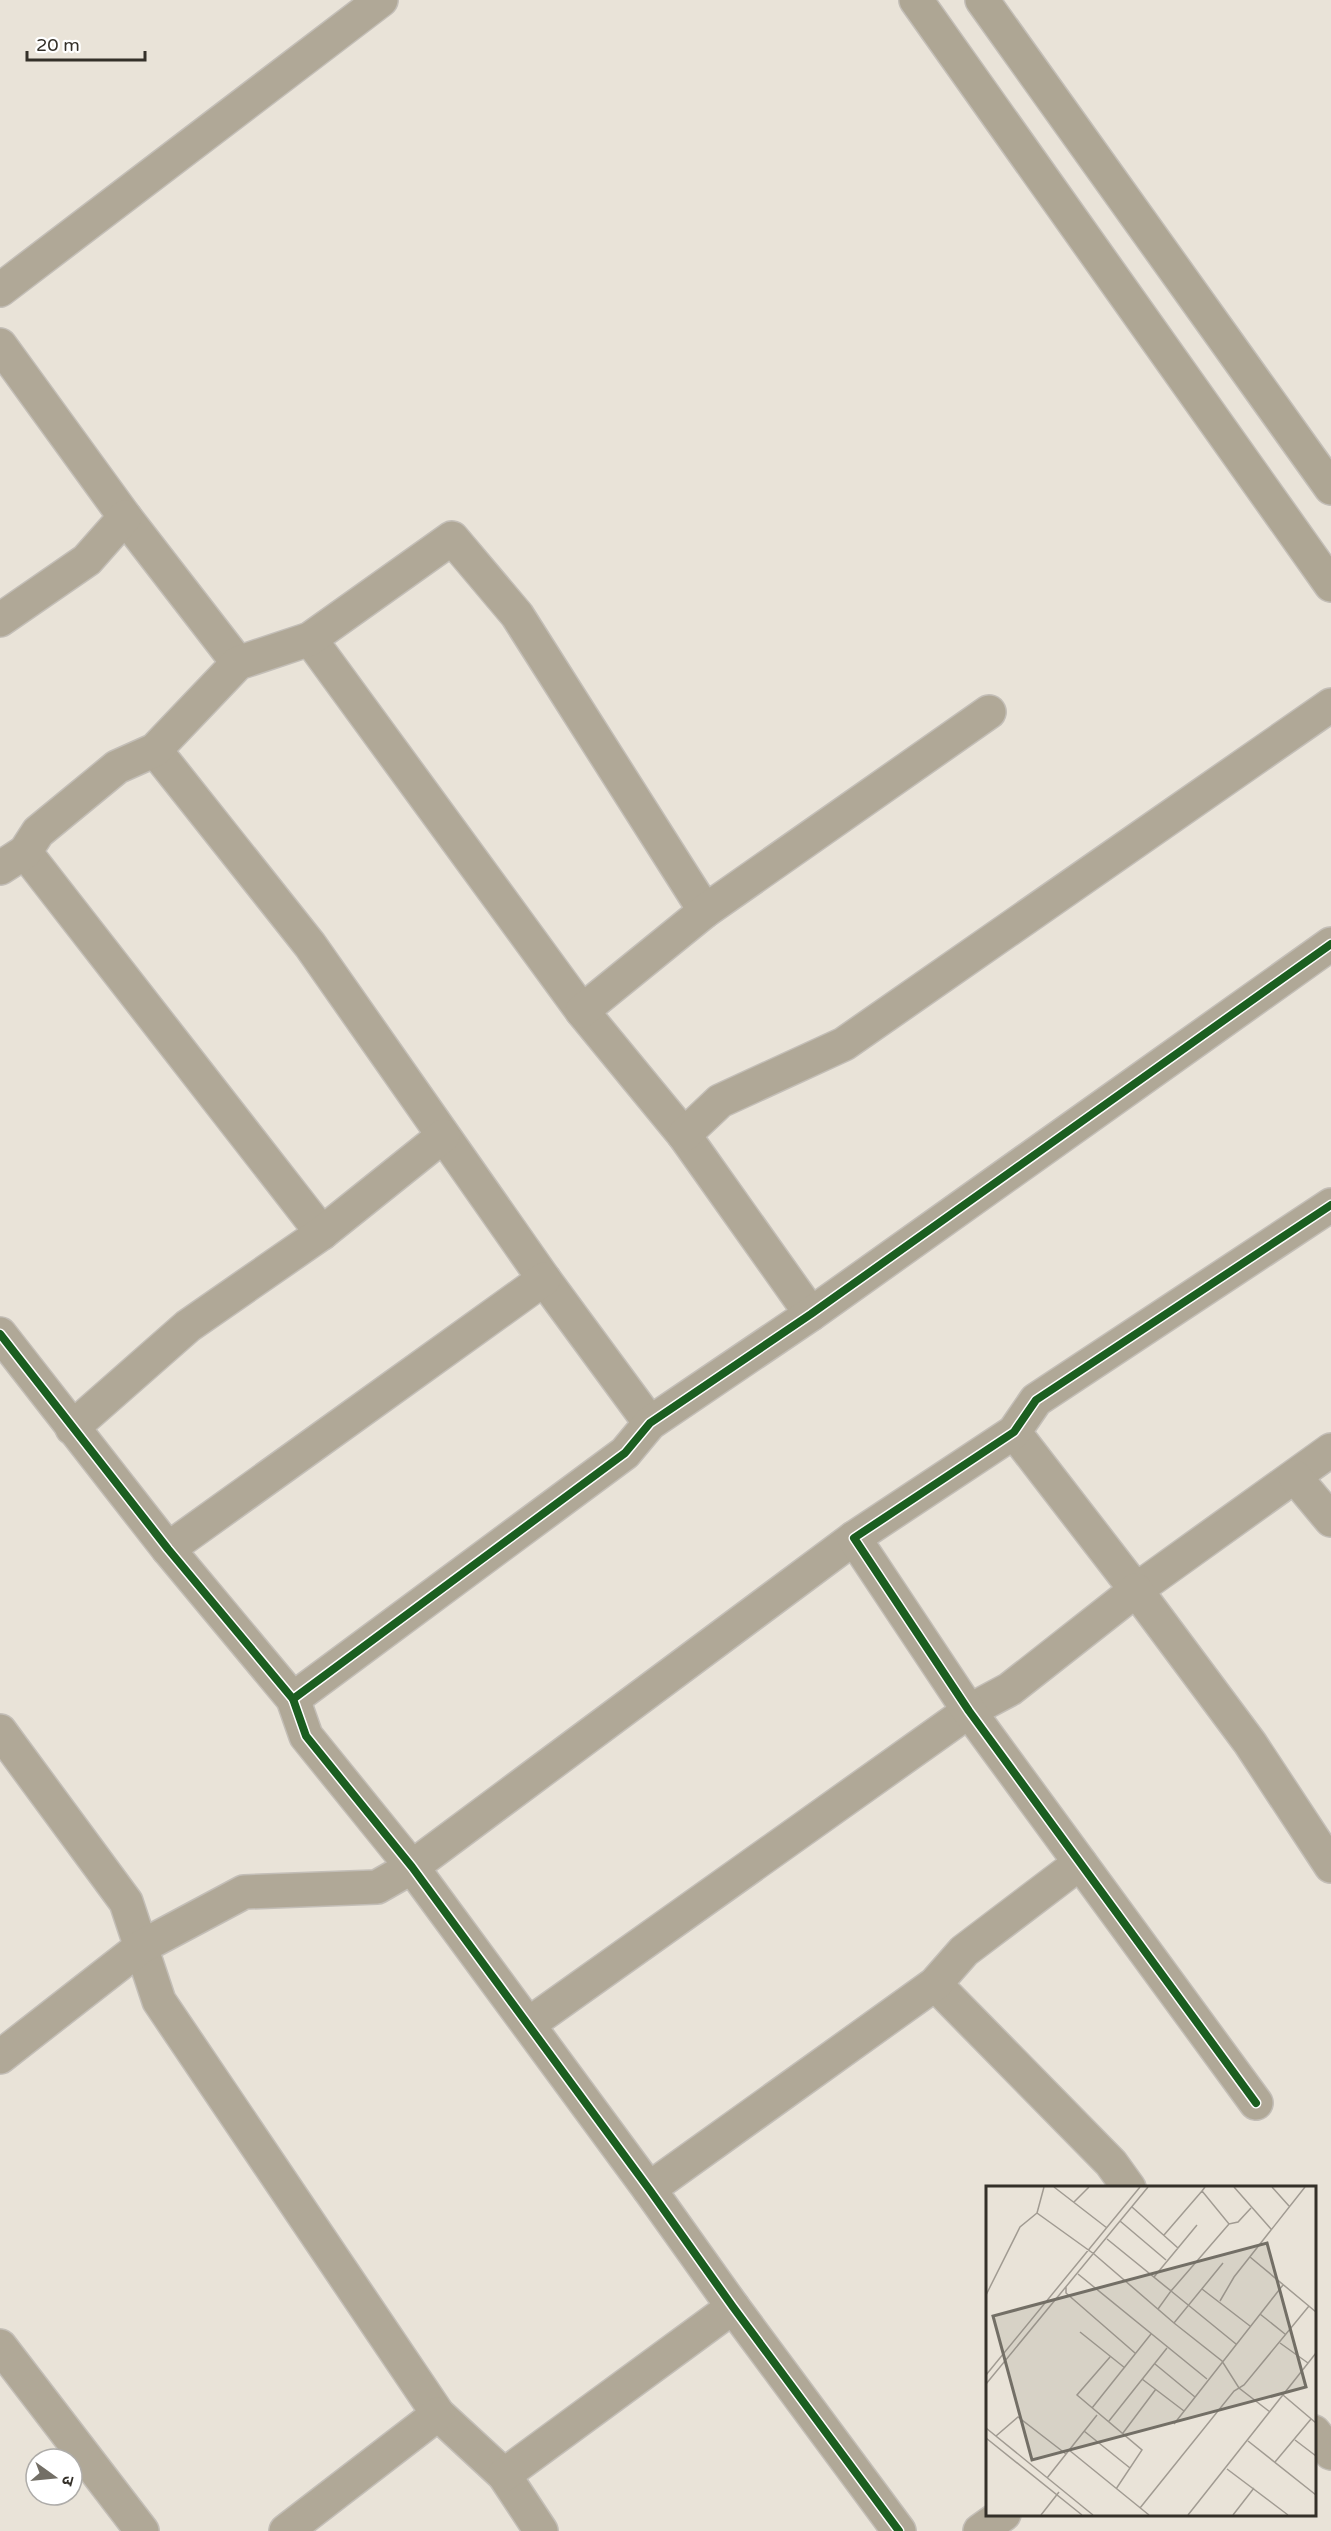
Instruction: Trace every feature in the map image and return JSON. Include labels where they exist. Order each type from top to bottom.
[{"type":"main road","points":[[916,0],[1331,585]]},
{"type":"main road","points":[[982,0],[1331,488]]},
{"type":"street","points":[[0,290],[381,0]]},
{"type":"street","points":[[0,345],[125,517],[237,663]]},
{"type":"street","points":[[0,620],[87,560],[125,517]]},
{"type":"street","points":[[322,1233],[13,860],[38,832],[117,767],[155,750],[237,663],[309,639],[452,538],[517,615],[705,911]]},
{"type":"street","points":[[309,639],[582,1011],[684,1135],[811,1314]]},
{"type":"street","points":[[684,1135],[720,1101],[844,1044],[1331,705]]},
{"type":"street","points":[[582,1011],[705,911],[989,712]]},
{"type":"street","points":[[155,750],[310,945],[544,1279],[650,1423]]},
{"type":"street","points":[[293,1699],[625,1453],[650,1423],[811,1314],[1331,944]]},
{"type":"street","points":[[72,1428],[188,1326],[322,1233],[443,1136]]},
{"type":"street","points":[[0,2057],[141,1947],[244,1892],[377,1887],[412,1867],[854,1538],[1014,1432],[1036,1400],[1331,1205]]},
{"type":"street","points":[[168,1549],[544,1279]]},
{"type":"street","points":[[0,1334],[168,1549],[293,1699],[306,1736],[412,1867],[899,2531]]},
{"type":"street","points":[[1014,1432],[1250,1743],[1331,1866]]},
{"type":"street","points":[[529,2024],[969,1711],[1010,1689],[1136,1590],[1331,1450]]},
{"type":"street","points":[[1295,1477],[1331,1520]]},
{"type":"street","points":[[854,1538],[969,1711],[1256,2103]]},
{"type":"street","points":[[0,1731],[126,1902],[159,2001],[438,2414],[504,2475],[542,2531]]},
{"type":"street","points":[[649,2189],[935,1984],[964,1952],[1080,1863]]},
{"type":"street","points":[[935,1984],[1111,2163],[1128,2186]]},
{"type":"street","points":[[504,2475],[733,2307]]},
{"type":"street","points":[[0,2346],[142,2531]]},
{"type":"street","points":[[286,2531],[438,2414]]},
{"type":"street","points":[[1316,2434],[1331,2453]]},
{"type":"street","points":[[980,2531],[1001,2516]]},
{"type":"cycle path","points":[[293,1699],[625,1453],[650,1423],[811,1314],[1331,944]]},
{"type":"cycle path","points":[[1256,2103],[969,1711],[854,1538],[1014,1432],[1036,1400],[1331,1205]]},
{"type":"cycle path","points":[[0,1334],[168,1549],[293,1699],[306,1736],[412,1867],[899,2531]]}]
